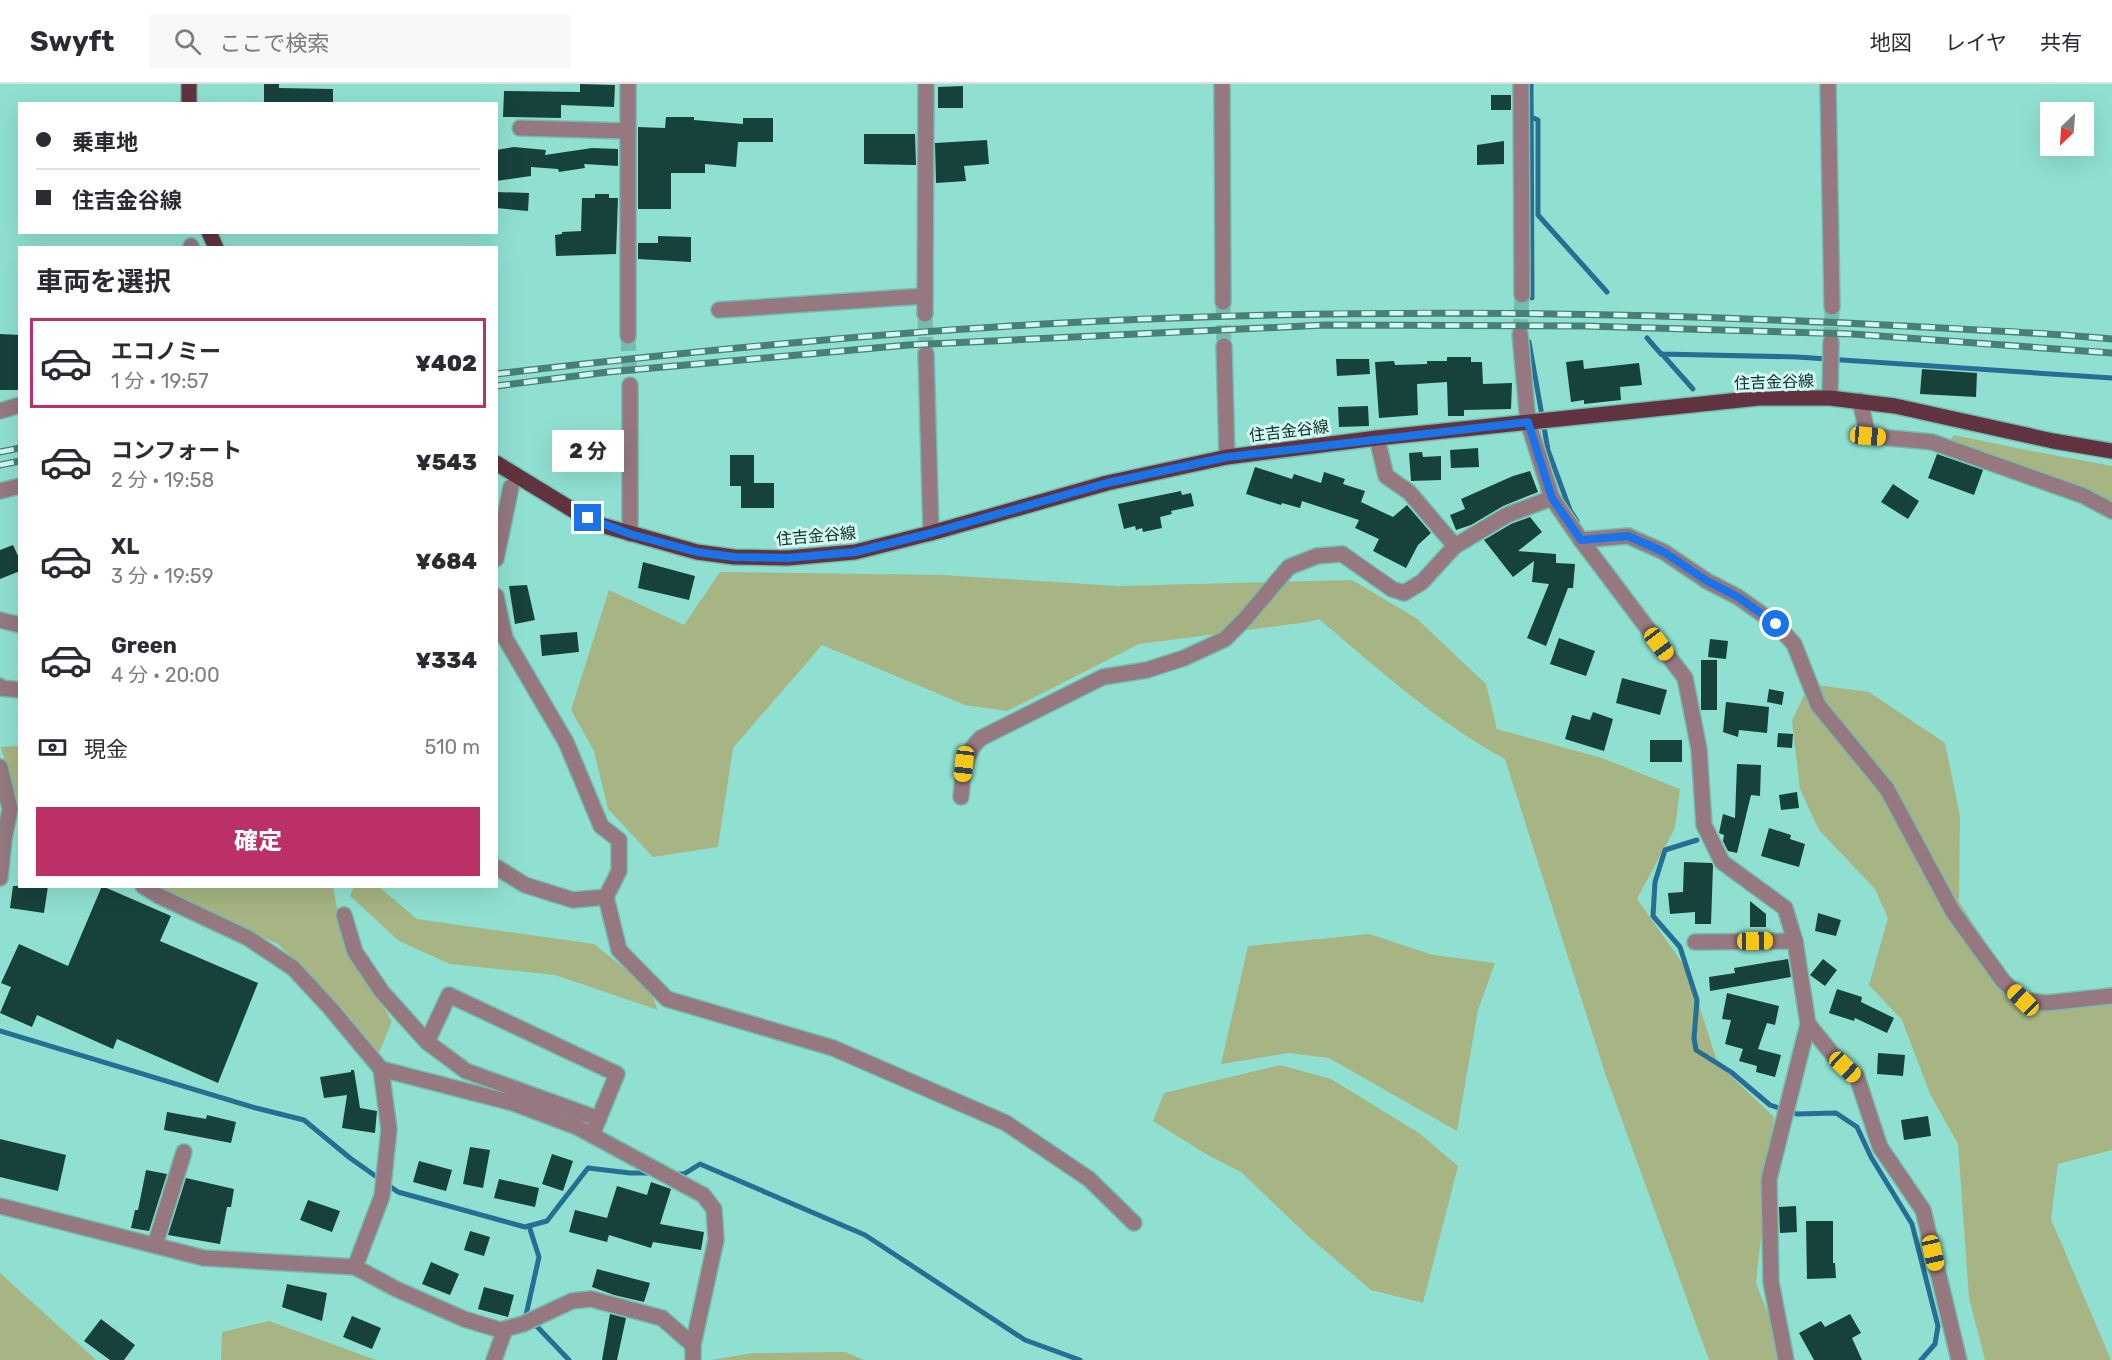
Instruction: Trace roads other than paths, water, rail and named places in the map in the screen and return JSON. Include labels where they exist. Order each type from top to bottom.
[{"type":"main road","points":[[189,84],[189,102]]},
{"type":"main road","name":"住吉金谷線","points":[[498,466],[508,482],[601,525],[697,552],[734,557],[787,558],[855,552],[1107,483],[1227,457],[1377,438],[1760,398],[1830,398],[1895,406],[2053,441],[2112,450]]},
{"type":"street","points":[[628,84],[628,336]]},
{"type":"street","points":[[926,84],[926,314]]},
{"type":"street","points":[[1222,84],[1223,302]]},
{"type":"street","points":[[1521,84],[1522,295]]},
{"type":"street","points":[[1828,84],[1832,307]]},
{"type":"street","points":[[520,128],[628,130]]},
{"type":"street","points":[[719,310],[925,296]]},
{"type":"street","points":[[1520,334],[1528,422],[1552,498],[1685,678],[1699,749],[1704,825],[1722,862],[1785,908],[1795,940],[1808,1024],[1769,1179],[1772,1282],[1786,1360]]},
{"type":"street","points":[[1224,346],[1227,457]]},
{"type":"street","points":[[926,354],[931,533]]},
{"type":"street","points":[[1830,398],[1832,354]]},
{"type":"street","points":[[630,385],[630,534]]},
{"type":"street","points":[[1860,401],[1868,436],[1932,442],[2084,496],[2112,511]]},
{"type":"street","points":[[0,411],[18,406]]},
{"type":"street","points":[[1377,438],[1386,476],[1409,492],[1455,546]]},
{"type":"street","points":[[498,546],[508,482]]},
{"type":"street","points":[[0,491],[18,486]]},
{"type":"street","points":[[961,797],[964,764],[972,746],[981,738],[1103,677],[1147,670],[1184,658],[1225,639],[1289,567],[1317,555],[1342,554],[1392,589],[1404,593],[1422,582],[1455,546],[1507,515],[1552,498]]},
{"type":"street","points":[[1581,540],[1628,536],[1664,552],[1707,581],[1738,597],[1776,624],[1794,644],[1818,705],[1887,789],[1953,912],[2003,981],[2023,1000],[2046,1003],[2112,996]]},
{"type":"street","points":[[498,605],[505,638],[566,742],[601,826],[619,840],[619,871],[606,897],[619,950],[667,999],[833,1048],[1006,1123],[1089,1179],[1134,1223]]},
{"type":"street","points":[[0,620],[18,624]]},
{"type":"street","points":[[0,686],[18,690]]},
{"type":"street","points":[[0,767],[10,810],[0,878]]},
{"type":"street","points":[[498,868],[525,885],[573,900],[606,897]]},
{"type":"street","points":[[146,888],[248,938],[293,968],[381,1069],[389,1129],[382,1194],[355,1267]]},
{"type":"street","points":[[344,915],[355,952],[382,992],[427,1042],[466,1071],[599,1119]]},
{"type":"street","points":[[1695,942],[1795,940]]},
{"type":"street","points":[[427,1042],[449,995],[618,1074],[592,1135]]},
{"type":"street","points":[[1808,1024],[1834,1056],[1857,1077],[1880,1147],[1923,1210],[1959,1360]]},
{"type":"street","points":[[381,1069],[513,1103],[577,1127],[703,1195],[714,1209],[716,1240],[693,1353]]},
{"type":"street","points":[[154,1245],[184,1152]]},
{"type":"street","points":[[0,1206],[204,1258],[355,1267],[396,1289],[464,1319],[500,1330],[523,1324],[572,1301],[591,1299],[662,1318],[693,1353]]},
{"type":"street","points":[[494,1360],[505,1329]]},
{"type":"waterway","points":[[1531,84],[1532,298]]},
{"type":"waterway","points":[[1531,117],[1538,120],[1538,215],[1607,292]]},
{"type":"waterway","points":[[1647,338],[1661,354],[1797,357],[2112,378]]},
{"type":"waterway","points":[[1529,342],[1548,450],[1570,510],[1577,521]]},
{"type":"waterway","points":[[1662,354],[1693,389]]},
{"type":"waterway","points":[[1697,840],[1665,850],[1655,882],[1653,916],[1680,947],[1697,1000],[1694,1038],[1696,1050],[1731,1072],[1770,1105],[1797,1114],[1836,1113],[1857,1127],[1871,1157],[1912,1224],[1938,1326],[1935,1344],[1921,1360]]},
{"type":"waterway","points":[[0,1031],[256,1108],[304,1120],[350,1158],[398,1192],[525,1227],[547,1221],[588,1168],[630,1173],[654,1173]]},
{"type":"waterway","points":[[675,1174],[684,1174],[700,1164],[865,1235],[1025,1340],[1080,1360]]},
{"type":"waterway","points":[[529,1226],[539,1257],[526,1315],[569,1360]]},
{"type":"tunnel","points":[[1520,334],[1522,295]]},
{"type":"tunnel","points":[[1223,302],[1224,346]]},
{"type":"tunnel","points":[[1831,342],[1832,307]]},
{"type":"tunnel","points":[[925,314],[926,354]]},
{"type":"tunnel","points":[[628,336],[630,385]]},
{"type":"railway","points":[[498,374],[709,351],[921,332],[1063,323],[1268,315],[1577,314],[1782,320],[1970,329],[2112,339]]},
{"type":"railway","points":[[498,386],[608,372],[908,345],[1325,325],[1585,326],[1852,334],[2112,353]]},
{"type":"railway","points":[[0,452],[18,448]]},
{"type":"railway","points":[[0,465],[18,461]]}]
